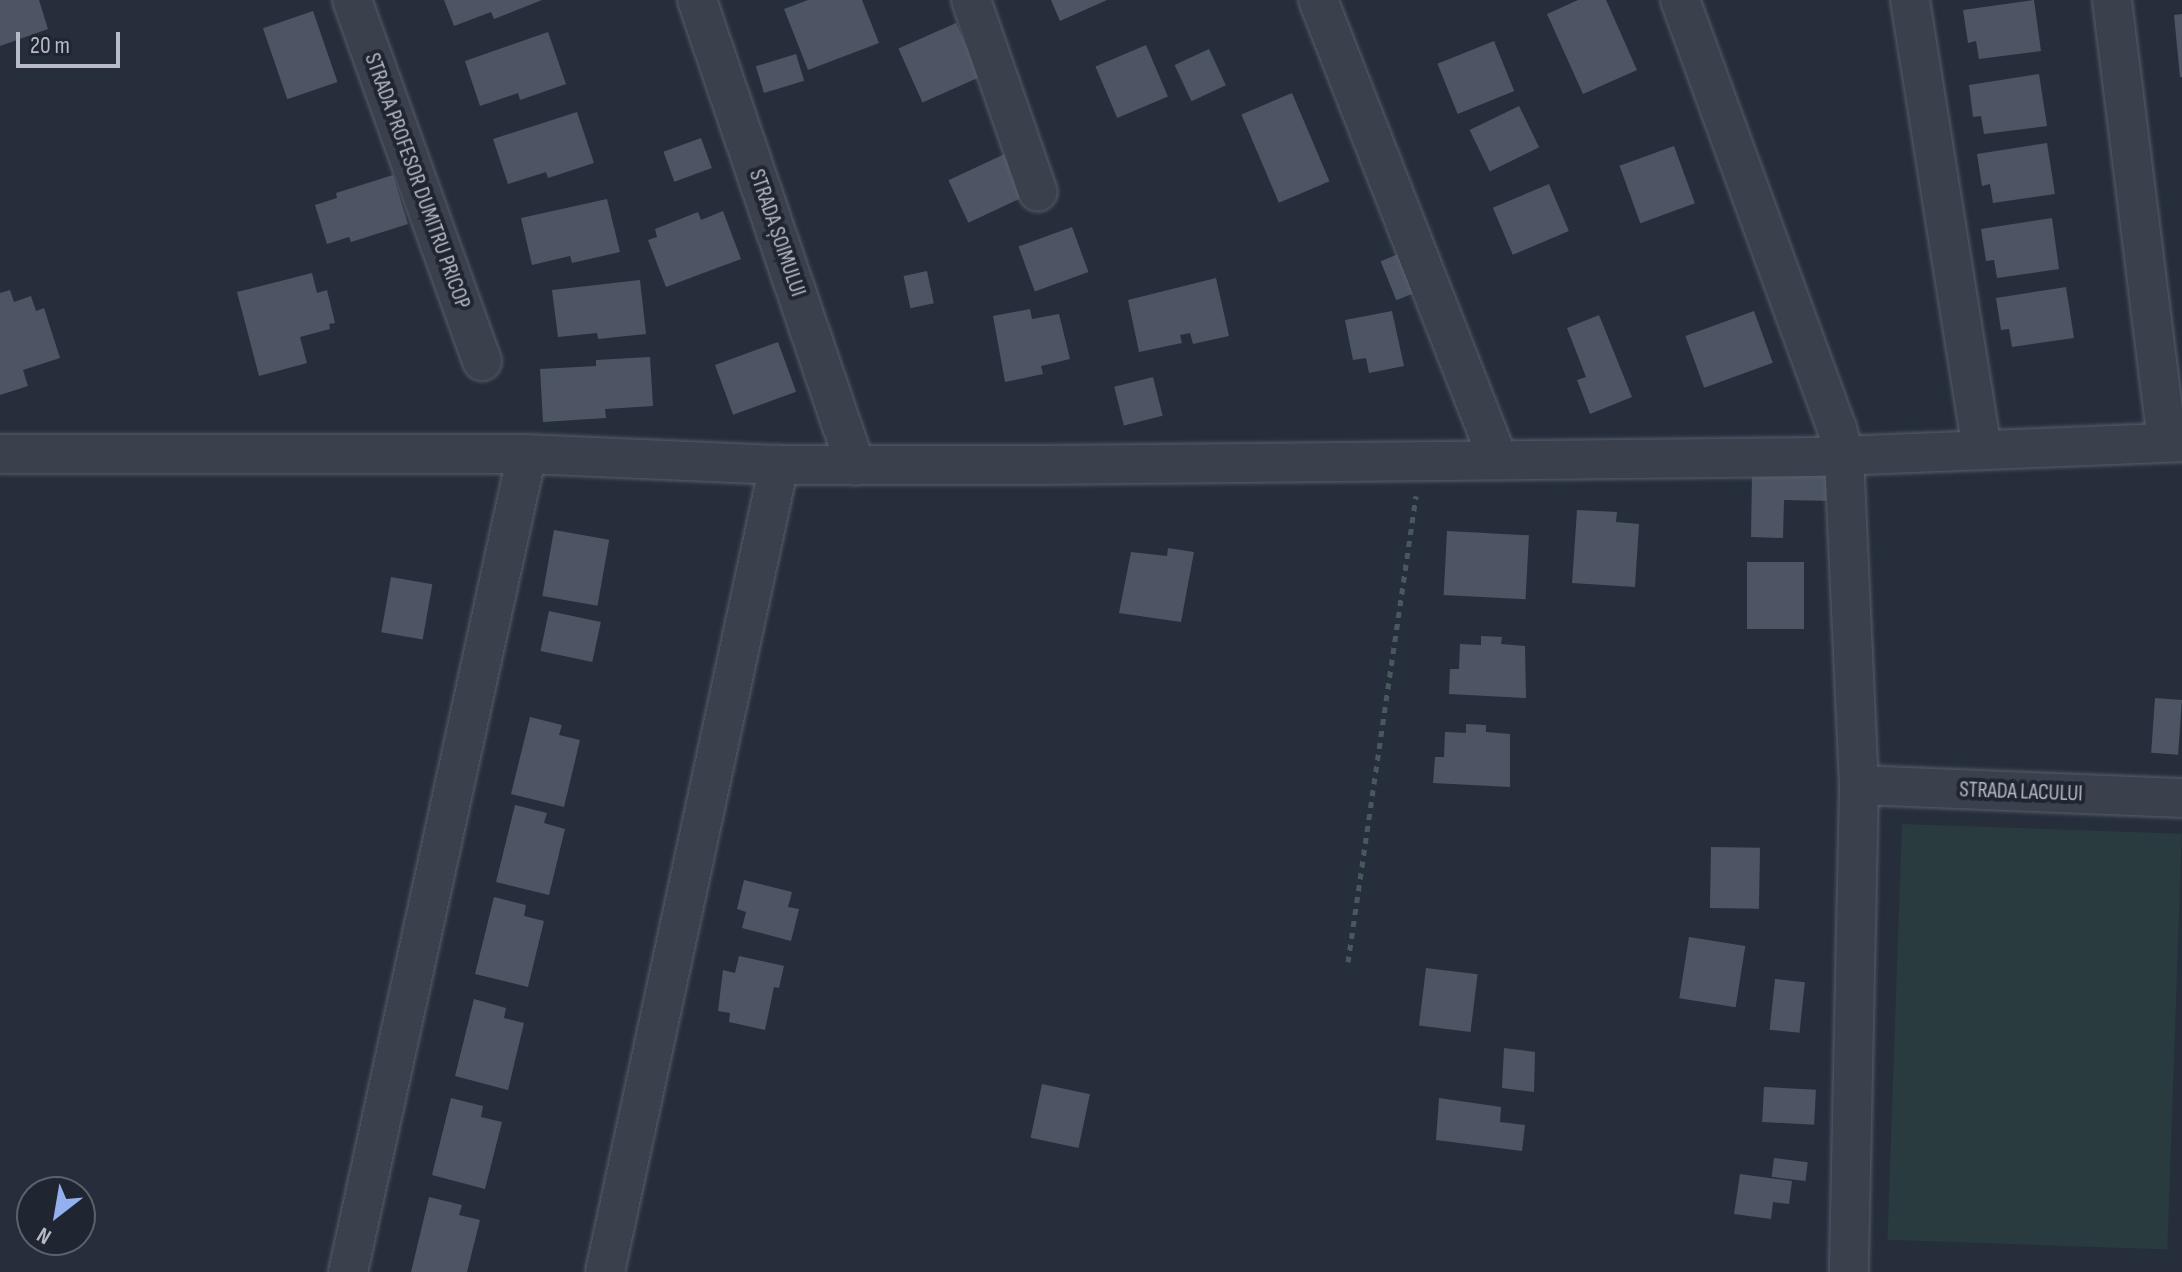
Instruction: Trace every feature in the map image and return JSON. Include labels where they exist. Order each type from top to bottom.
[{"type":"street","name":"STRADA PROFESOR DUMITRU PRICOP","points":[[352,0],[482,361]]},
{"type":"street","name":"STRADA ȘOIMULUI","points":[[697,0],[856,466]]},
{"type":"street","points":[[971,0],[1038,192]]},
{"type":"street","points":[[1318,0],[1498,460]]},
{"type":"street","points":[[1680,0],[1837,428],[1844,456],[1859,785],[1849,1272]]},
{"type":"street","points":[[1910,0],[1982,450]]},
{"type":"street","points":[[0,454],[527,454],[856,466],[1844,456],[2174,442],[2112,0]]},
{"type":"street","points":[[348,1272],[527,454]]},
{"type":"street","points":[[605,1272],[779,465]]},
{"type":"street","name":"STRADA LACULUI","points":[[1859,785],[2182,798]]},
{"type":"path","points":[[1348,962],[1421,459]]},
{"type":"shaded area","points":[[1902,824],[2182,834],[2167,1250],[1887,1240]]},
{"type":"building","points":[[0,0],[39,0],[48,29],[0,46]]},
{"type":"building","points":[[444,0],[542,0],[494,19],[491,12],[454,26]]},
{"type":"building","points":[[808,0],[862,0],[879,43],[808,70],[784,9]]},
{"type":"building","points":[[1051,0],[1107,0],[1060,21]]},
{"type":"building","points":[[1578,0],[1606,0],[1637,70],[1583,94],[1547,14]]},
{"type":"building","points":[[2034,0],[2041,51],[1979,59],[1976,41],[1968,43],[1963,10]]},
{"type":"building","points":[[313,11],[337,82],[287,99],[263,28]]},
{"type":"building","points":[[2182,14],[2182,77],[2180,77],[2174,15]]},
{"type":"building","points":[[956,23],[980,77],[922,103],[898,49]]},
{"type":"building","points":[[548,32],[566,84],[520,100],[518,93],[480,106],[465,61]]},
{"type":"building","points":[[1494,41],[1514,91],[1458,114],[1437,64]]},
{"type":"building","points":[[1146,45],[1168,97],[1117,118],[1095,66]]},
{"type":"building","points":[[1209,49],[1226,85],[1191,101],[1175,65]]},
{"type":"building","points":[[796,54],[804,81],[764,93],[756,66]]},
{"type":"building","points":[[2039,74],[2047,126],[1984,134],[1981,116],[1973,117],[1969,85]]},
{"type":"building","points":[[1292,93],[1330,181],[1279,203],[1241,114]]},
{"type":"building","points":[[1519,106],[1539,147],[1490,171],[1470,130]]},
{"type":"building","points":[[577,112],[594,163],[548,178],[546,172],[508,184],[493,139]]},
{"type":"building","points":[[701,138],[712,168],[674,182],[663,152]]},
{"type":"building","points":[[2047,143],[2055,194],[1993,203],[1990,184],[1982,186],[1977,154]]},
{"type":"building","points":[[1674,146],[1695,203],[1640,223],[1619,166]]},
{"type":"building","points":[[1011,151],[1031,194],[968,223],[948,180]]},
{"type":"building","points":[[393,175],[408,224],[351,242],[349,237],[327,244],[315,205],[337,198],[336,193]]},
{"type":"building","points":[[1549,184],[1569,231],[1513,255],[1493,208]]},
{"type":"building","points":[[607,199],[620,252],[572,263],[570,256],[532,265],[521,218]]},
{"type":"building","points":[[723,211],[741,259],[666,287],[648,240],[657,237],[655,229],[698,212],[701,220]]},
{"type":"building","points":[[2052,218],[2059,269],[1997,278],[1994,260],[1986,261],[1981,229]]},
{"type":"building","points":[[1072,227],[1088,272],[1035,292],[1018,246]]},
{"type":"building","points":[[1401,253],[1417,292],[1396,300],[1381,261]]},
{"type":"building","points":[[927,271],[934,303],[910,308],[904,276]]},
{"type":"building","points":[[312,273],[317,293],[327,290],[335,323],[329,324],[330,329],[300,337],[307,363],[259,376],[237,292]]},
{"type":"building","points":[[1216,278],[1229,336],[1193,344],[1190,333],[1180,335],[1182,343],[1139,352],[1128,300]]},
{"type":"building","points":[[640,280],[646,334],[598,339],[597,333],[558,337],[552,290]]},
{"type":"building","points":[[2066,287],[2074,338],[2012,347],[2009,329],[2001,330],[1996,298]]},
{"type":"building","points":[[10,290],[14,302],[31,296],[36,311],[44,308],[60,358],[23,370],[28,386],[0,395],[0,293]]},
{"type":"building","points":[[1030,309],[1032,319],[1059,314],[1070,359],[1041,366],[1043,374],[1005,382],[993,316]]},
{"type":"building","points":[[1392,311],[1404,366],[1369,373],[1366,358],[1353,360],[1345,320]]},
{"type":"building","points":[[1754,311],[1773,363],[1704,388],[1685,336]]},
{"type":"building","points":[[1599,315],[1632,397],[1590,414],[1577,380],[1586,377],[1567,328]]},
{"type":"building","points":[[778,342],[796,392],[733,415],[715,365]]},
{"type":"building","points":[[650,357],[653,406],[605,409],[606,418],[543,422],[540,369],[596,366],[596,360]]},
{"type":"building","points":[[1153,377],[1163,416],[1124,425],[1114,387]]},
{"type":"building","points":[[1752,473],[1834,476],[1834,501],[1784,500],[1783,538],[1751,537]]},
{"type":"building","points":[[1577,510],[1617,512],[1616,522],[1639,524],[1635,587],[1572,583]]},
{"type":"building","points":[[554,530],[609,540],[598,606],[542,596]]},
{"type":"building","points":[[1447,531],[1529,535],[1526,599],[1444,595]]},
{"type":"building","points":[[1168,548],[1194,552],[1181,622],[1119,613],[1131,552],[1167,556]]},
{"type":"building","points":[[1747,562],[1804,562],[1804,629],[1747,629]]},
{"type":"building","points":[[391,577],[432,584],[423,639],[381,632]]},
{"type":"building","points":[[549,611],[601,622],[592,662],[540,651]]},
{"type":"building","points":[[1481,636],[1502,637],[1501,644],[1525,646],[1526,698],[1449,694],[1450,669],[1459,669],[1460,644],[1481,645]]},
{"type":"building","points":[[2155,698],[2182,700],[2178,755],[2151,753]]},
{"type":"building","points":[[530,717],[562,725],[559,735],[580,740],[564,807],[511,794]]},
{"type":"building","points":[[1466,724],[1486,725],[1486,732],[1510,734],[1510,787],[1433,783],[1435,757],[1444,757],[1445,732],[1466,733]]},
{"type":"building","points":[[515,805],[547,813],[544,823],[565,829],[549,895],[496,882]]},
{"type":"building","points":[[1711,847],[1760,848],[1759,909],[1710,908]]},
{"type":"building","points":[[744,880],[792,892],[788,907],[799,909],[791,941],[742,928],[746,912],[737,909]]},
{"type":"building","points":[[494,897],[526,905],[524,916],[544,921],[528,987],[475,974]]},
{"type":"building","points":[[1689,937],[1745,946],[1736,1007],[1679,998]]},
{"type":"building","points":[[739,956],[784,966],[779,988],[774,987],[765,1030],[729,1022],[730,1013],[718,1011],[723,970],[735,973]]},
{"type":"building","points":[[1426,968],[1478,974],[1471,1032],[1419,1026]]},
{"type":"building","points":[[1775,979],[1805,982],[1800,1033],[1770,1030]]},
{"type":"building","points":[[474,999],[506,1008],[504,1018],[524,1023],[508,1090],[455,1076]]},
{"type":"building","points":[[1504,1048],[1535,1052],[1534,1092],[1502,1088]]},
{"type":"building","points":[[1042,1084],[1090,1094],[1078,1148],[1031,1138]]},
{"type":"building","points":[[1764,1087],[1816,1090],[1814,1125],[1762,1122]]},
{"type":"building","points":[[451,1098],[483,1106],[481,1117],[502,1122],[485,1189],[432,1175]]},
{"type":"building","points":[[1439,1098],[1501,1107],[1500,1122],[1525,1125],[1522,1151],[1436,1140]]},
{"type":"building","points":[[1774,1158],[1808,1162],[1805,1181],[1772,1177]]},
{"type":"building","points":[[1740,1174],[1792,1181],[1789,1204],[1773,1202],[1771,1219],[1734,1214]]},
{"type":"building","points":[[429,1197],[462,1205],[459,1215],[480,1220],[467,1272],[411,1272]]}]
